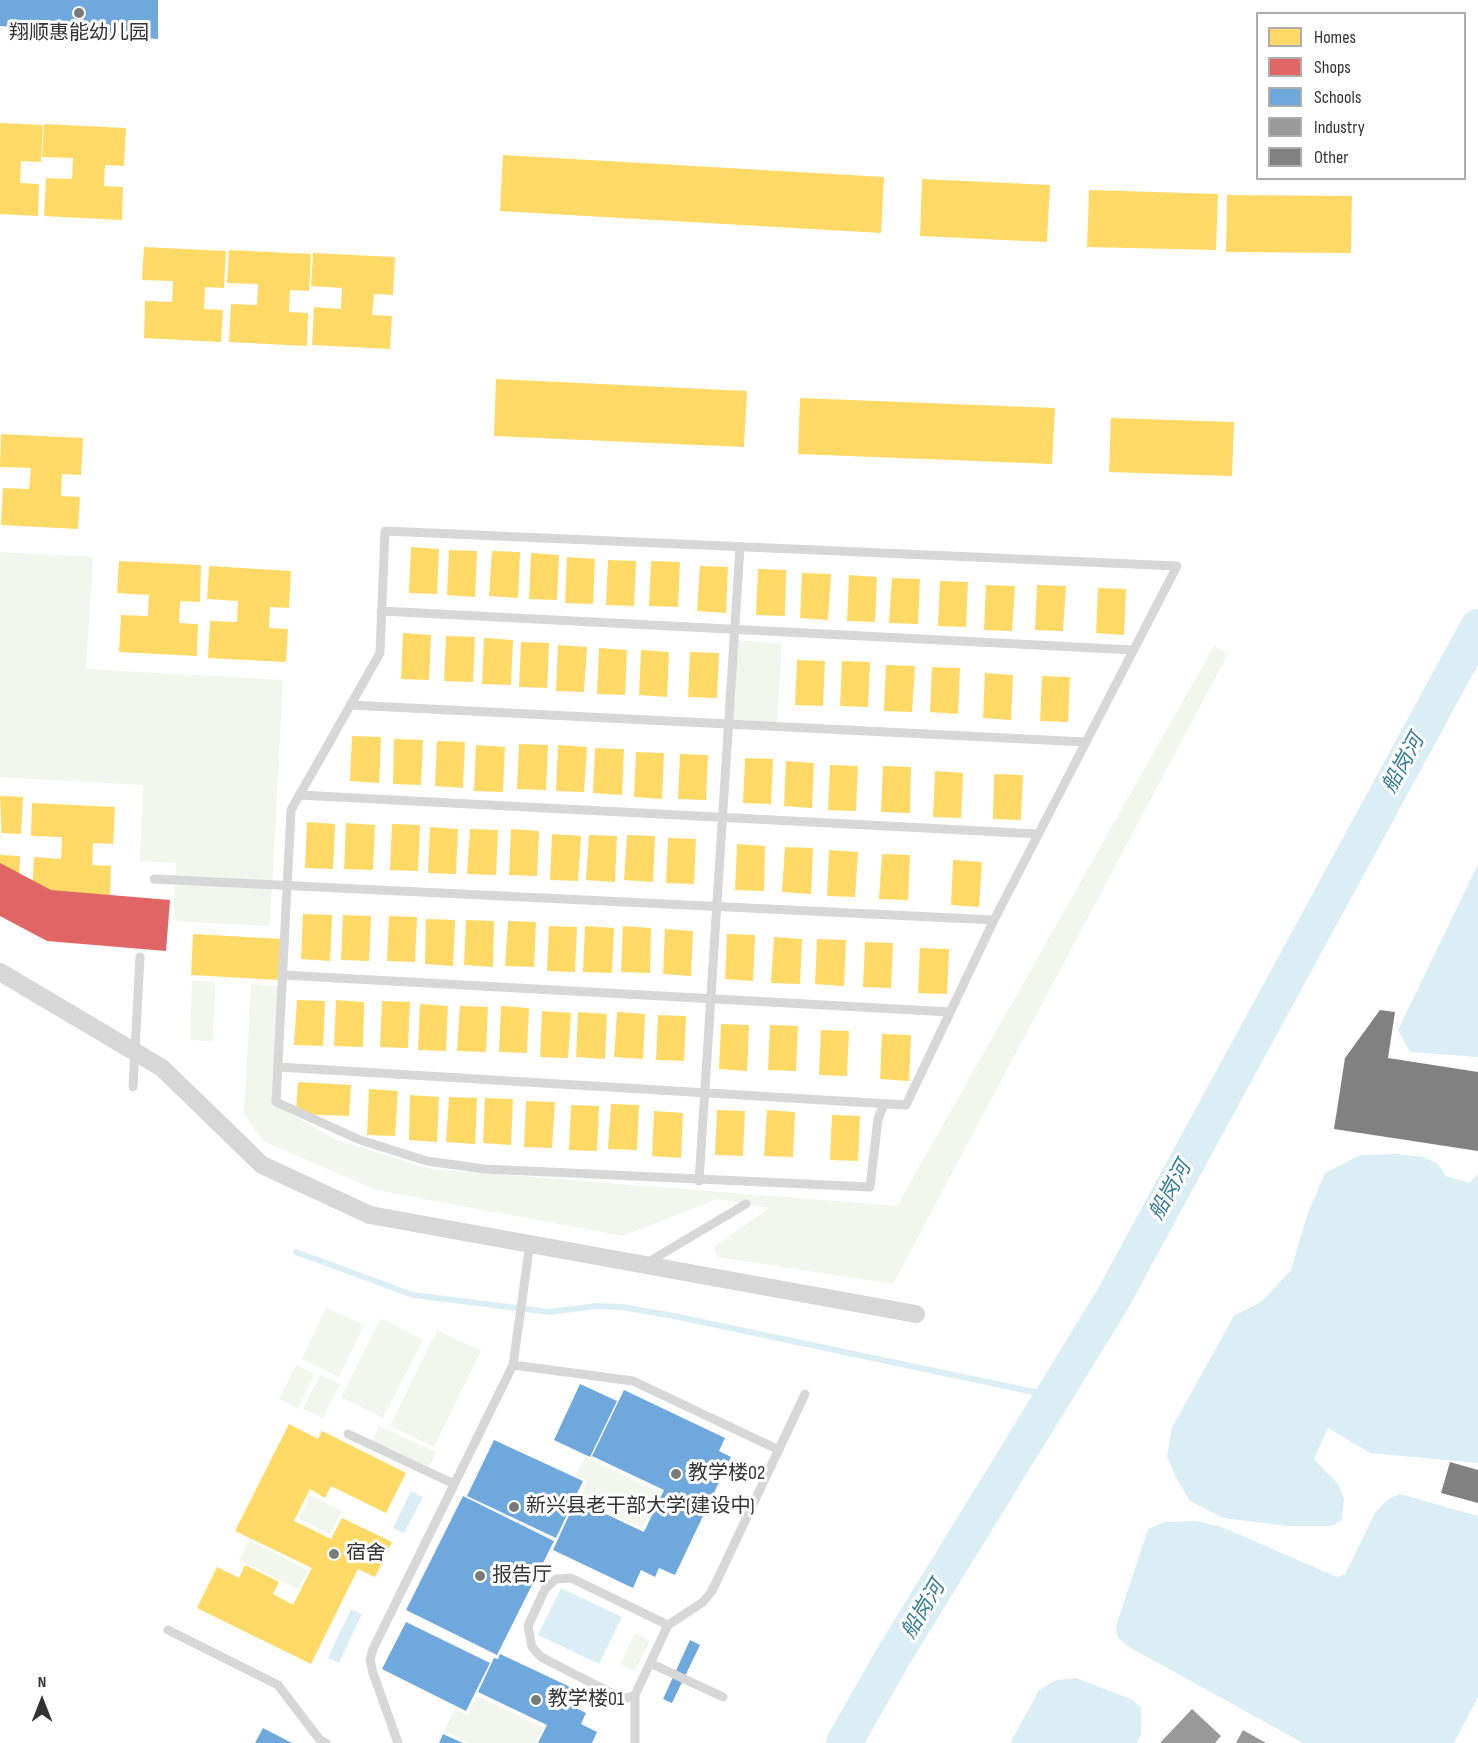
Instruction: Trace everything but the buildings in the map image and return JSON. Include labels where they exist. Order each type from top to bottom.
[{"type":"street","points":[[0,972],[162,1068],[262,1165],[370,1215],[916,1314]]},
{"type":"lane","points":[[279,1067],[906,1105],[994,920],[1177,566],[385,531],[380,653],[291,810],[276,1102],[360,1140],[428,1161],[484,1169],[699,1181],[870,1187],[878,1119],[884,1104]]},
{"type":"lane","points":[[699,1181],[740,547]]},
{"type":"lane","points":[[381,612],[1133,651]]},
{"type":"lane","points":[[350,705],[1085,742]]},
{"type":"lane","points":[[299,795],[1038,834]]},
{"type":"lane","points":[[154,879],[994,920]]},
{"type":"lane","points":[[133,1087],[140,957]]},
{"type":"lane","points":[[283,975],[950,1012]]},
{"type":"lane","points":[[645,1264],[746,1204]]},
{"type":"lane","points":[[398,1743],[370,1660],[373,1649],[513,1365],[530,1243]]},
{"type":"lane","points":[[513,1365],[633,1381],[779,1450]]},
{"type":"lane","points":[[635,1743],[635,1695],[650,1663],[669,1625],[703,1602],[712,1591],[805,1394]]},
{"type":"lane","points":[[348,1434],[454,1484]]},
{"type":"lane","points":[[635,1695],[628,1698],[619,1697],[541,1657],[532,1647],[528,1636],[528,1626],[536,1607],[545,1589],[556,1579],[571,1578],[669,1625]]},
{"type":"lane","points":[[168,1630],[278,1685],[320,1740],[326,1743]]},
{"type":"lane","points":[[650,1663],[723,1697]]},
{"type":"shaded area","points":[[0,552],[93,557],[86,669],[283,680],[270,926],[173,921],[176,863],[140,861],[143,785],[0,777]]},
{"type":"shaded area","points":[[734,640],[782,643],[777,724],[729,721]]},
{"type":"shaded area","points":[[1214,646],[1228,654],[893,1284],[717,1257],[714,1247],[769,1208],[717,1199],[623,1236],[376,1190],[263,1141],[244,1114],[251,984],[278,986],[273,1104],[337,1140],[431,1169],[897,1206]]},
{"type":"shaded area","points":[[1478,864],[1478,1057],[1410,1052],[1398,1030]]},
{"type":"shaded area","points":[[192,981],[215,982],[213,1041],[190,1040]]},
{"type":"shaded area","points":[[1396,1154],[1424,1157],[1438,1164],[1446,1176],[1469,1183],[1478,1174],[1478,1463],[1370,1453],[1328,1428],[1314,1459],[1339,1485],[1344,1498],[1342,1520],[1331,1526],[1286,1526],[1223,1518],[1190,1501],[1167,1457],[1172,1427],[1234,1316],[1262,1301],[1291,1270],[1307,1215],[1325,1173],[1360,1155]]},
{"type":"shaded area","points":[[326,1308],[364,1325],[339,1377],[302,1359]]},
{"type":"shaded area","points":[[381,1318],[423,1340],[383,1418],[341,1397]]},
{"type":"shaded area","points":[[437,1330],[481,1351],[434,1447],[390,1426]]},
{"type":"shaded area","points":[[296,1365],[315,1374],[298,1408],[279,1399]]},
{"type":"shaded area","points":[[320,1375],[340,1384],[323,1418],[303,1409]]},
{"type":"shaded area","points":[[379,1426],[436,1452],[429,1467],[372,1441]]},
{"type":"shaded area","points":[[585,1457],[659,1492],[642,1528],[579,1499],[587,1481],[576,1475]]},
{"type":"shaded area","points":[[411,1491],[423,1497],[404,1533],[393,1528]]},
{"type":"shaded area","points":[[1400,1494],[1478,1516],[1478,1697],[1454,1743],[1303,1743],[1129,1647],[1118,1638],[1116,1626],[1148,1529],[1164,1522],[1196,1521],[1222,1527],[1337,1577],[1345,1574],[1375,1513],[1388,1499]]},
{"type":"shaded area","points":[[310,1495],[342,1511],[330,1534],[299,1519]]},
{"type":"shaded area","points":[[249,1540],[308,1570],[298,1589],[239,1560]]},
{"type":"shaded area","points":[[561,1588],[622,1617],[599,1664],[538,1635]]},
{"type":"shaded area","points":[[351,1609],[362,1614],[339,1663],[328,1658]]},
{"type":"shaded area","points":[[635,1633],[650,1641],[635,1671],[620,1664]]},
{"type":"shaded area","points":[[1076,1678],[1133,1700],[1141,1708],[1141,1734],[1137,1743],[1010,1743],[1039,1690],[1056,1680]]},
{"type":"shaded area","points":[[477,1696],[543,1727],[535,1743],[469,1743],[444,1731],[455,1709],[468,1715]]},
{"type":"waterway","name":"船岗河","points":[[844,1743],[894,1655],[1111,1302],[1478,627]]},
{"type":"waterway","points":[[296,1252],[413,1295],[550,1312],[597,1306],[622,1307],[1053,1396]]},
{"type":"place","name":"翔顺惠能幼儿园","points":[[79,13]]},
{"type":"place","name":"教学楼02","points":[[676,1474]]},
{"type":"place","name":"新兴县老干部大学(建设中)","points":[[514,1507]]},
{"type":"place","name":"宿舍","points":[[334,1554]]},
{"type":"place","name":"报告厅","points":[[480,1576]]},
{"type":"place","name":"教学楼01","points":[[536,1700]]}]
